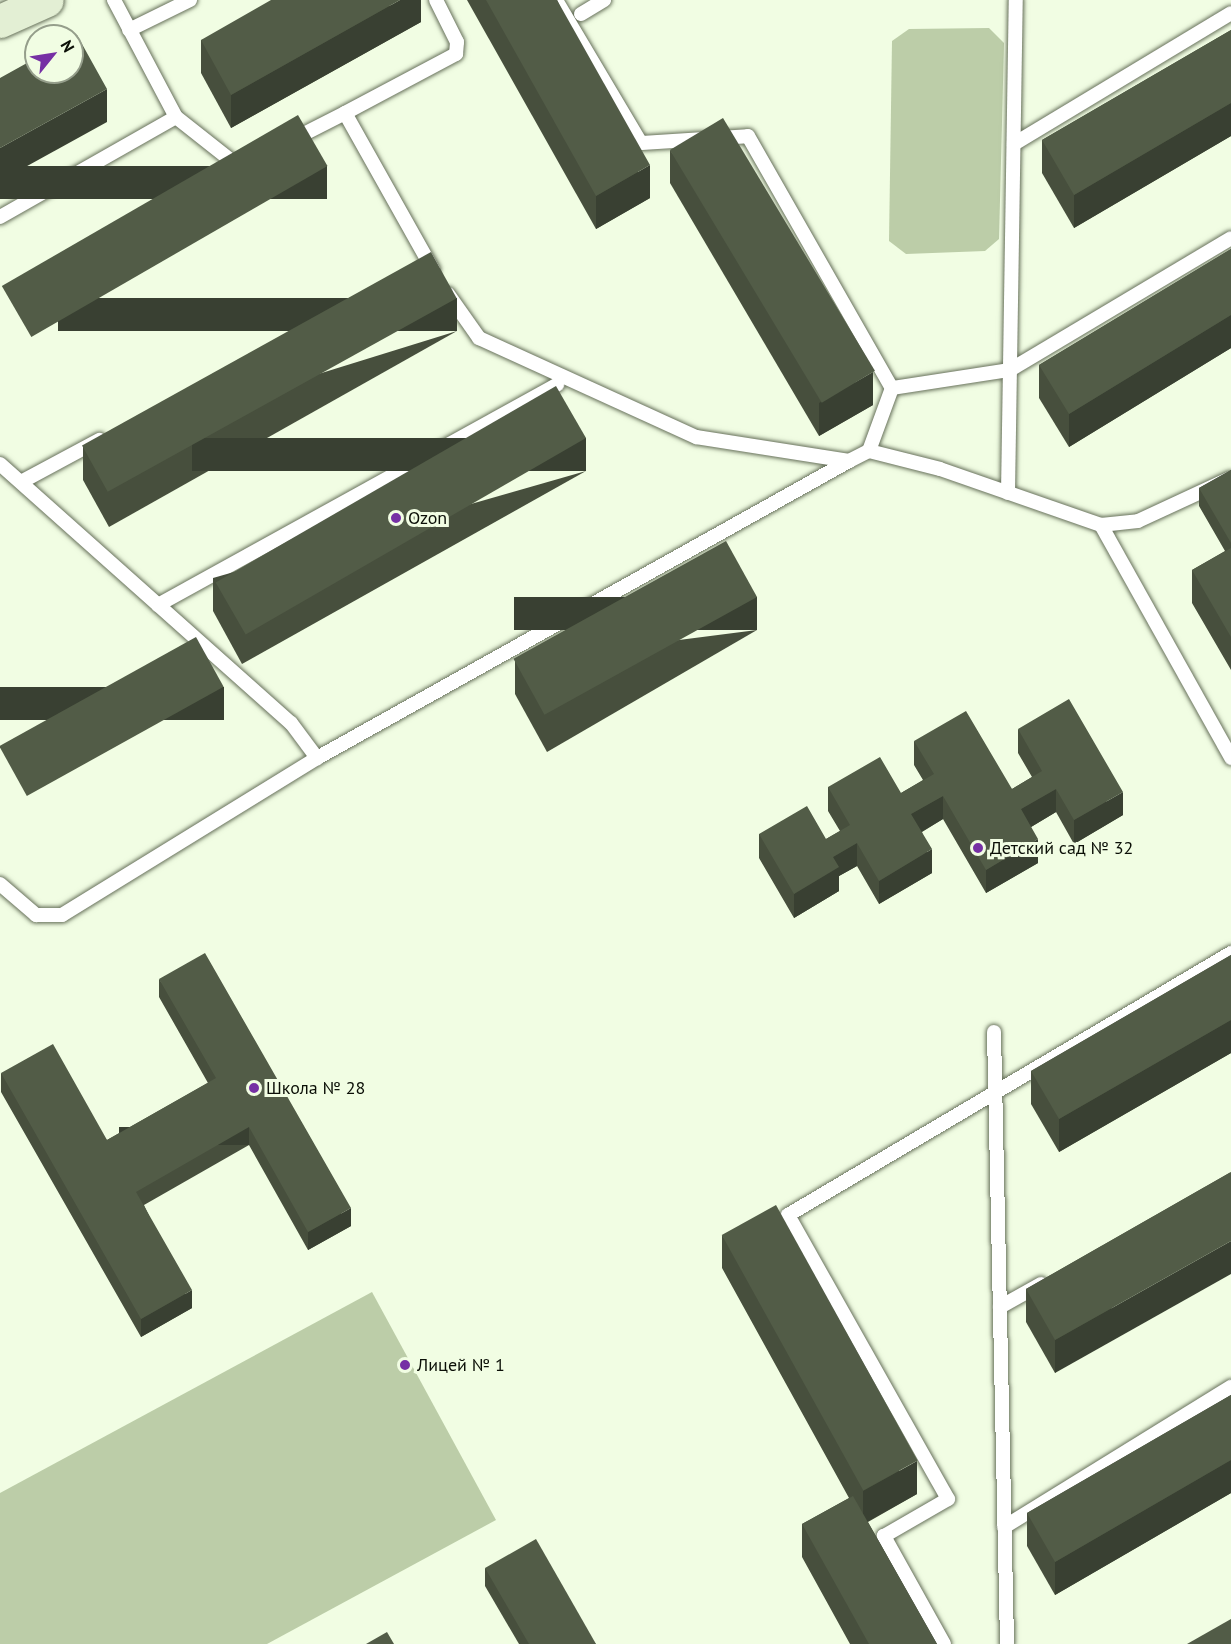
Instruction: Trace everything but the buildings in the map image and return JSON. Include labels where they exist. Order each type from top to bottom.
[{"type":"main road","points":[[0,21],[46,0]]},
{"type":"lane","points":[[114,0],[176,117],[244,164],[218,177]]},
{"type":"lane","points":[[129,30],[190,0]]},
{"type":"lane","points":[[282,145],[456,54],[457,42],[436,0]]},
{"type":"lane","points":[[556,0],[641,143],[748,136],[892,388],[869,451]]},
{"type":"lane","points":[[581,14],[604,0]]},
{"type":"lane","points":[[1008,493],[1016,0]]},
{"type":"lane","points":[[1014,144],[1231,13]]},
{"type":"lane","points":[[345,113],[423,266],[479,338],[564,381],[696,437],[849,461]]},
{"type":"lane","points":[[0,217],[176,117]]},
{"type":"lane","points":[[892,388],[1010,370],[1231,238]]},
{"type":"lane","points":[[158,605],[564,381]]},
{"type":"lane","points":[[21,482],[115,432]]},
{"type":"lane","points":[[0,884],[36,915],[62,915],[317,758],[869,451],[1008,493],[1101,525],[1138,521],[1231,478]]},
{"type":"lane","points":[[0,464],[158,605],[196,646],[291,723],[317,758]]},
{"type":"lane","points":[[1101,525],[1231,758]]},
{"type":"lane","points":[[944,1644],[884,1536],[948,1499],[788,1215],[1231,952]]},
{"type":"lane","points":[[994,1032],[1007,1644]]},
{"type":"lane","points":[[1000,1307],[1060,1274]]},
{"type":"lane","points":[[1004,1527],[1231,1387]]},
{"type":"green space","points":[[989,28],[1004,43],[999,239],[985,251],[906,254],[889,241],[892,41],[909,29]]},
{"type":"green space","points":[[372,1292],[496,1520],[267,1644],[0,1644],[0,1493]]},
{"type":"place","name":"Ozon","points":[[396,518]]},
{"type":"place","name":"Детский сад № 32","points":[[978,848]]},
{"type":"place","name":"Школа № 28","points":[[254,1088]]},
{"type":"place","name":"Лицей № 1","points":[[405,1365]]}]
